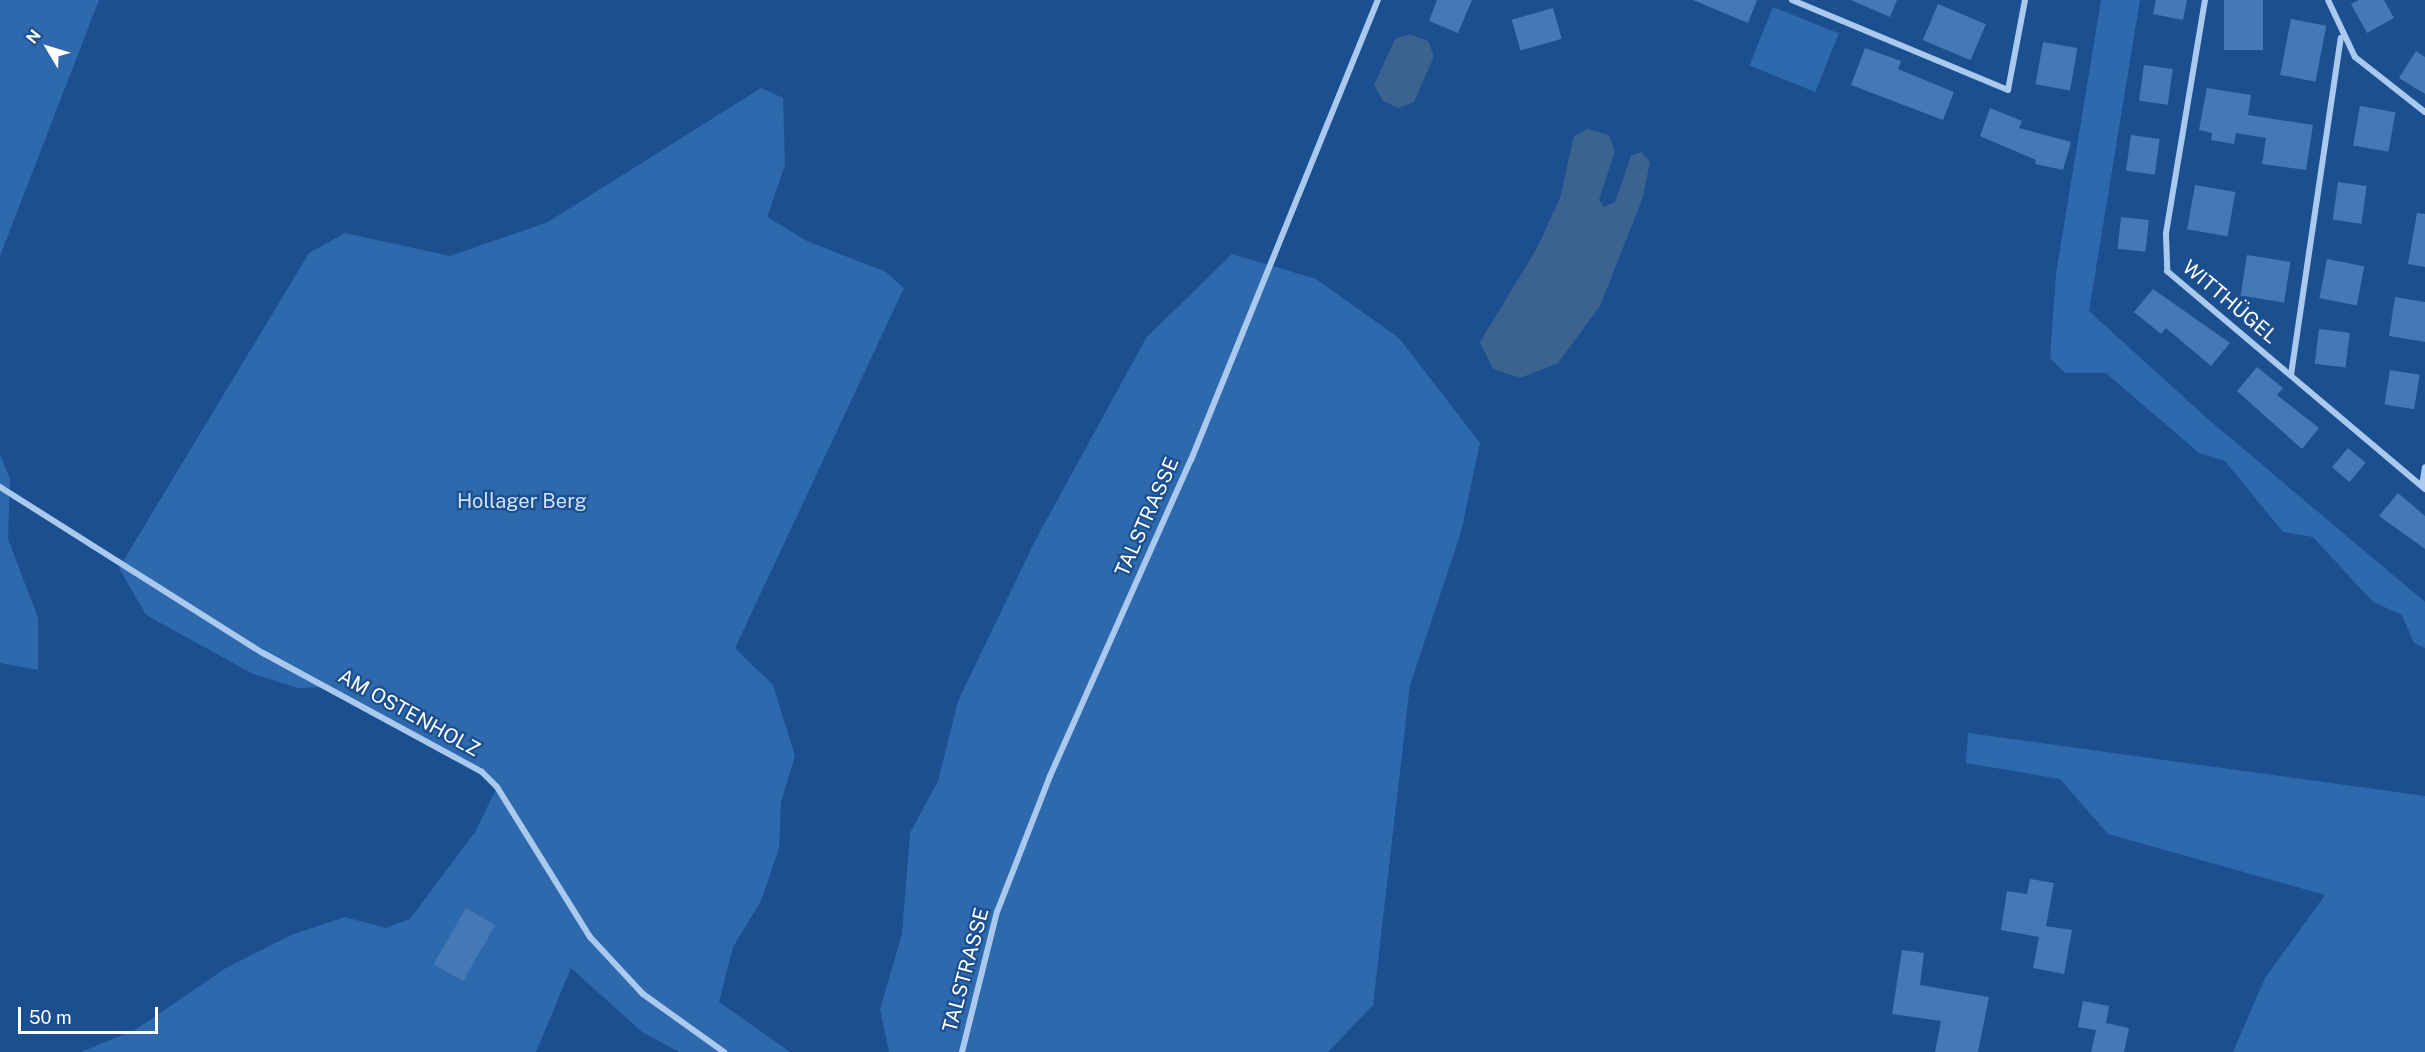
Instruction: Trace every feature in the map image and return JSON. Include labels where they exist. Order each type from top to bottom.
[{"type":"street","name":"TALSTRASSE","points":[[962,1052],[997,912],[1050,776],[1191,460],[1378,0]]},
{"type":"street","points":[[1792,0],[2008,90],[2025,0]]},
{"type":"street","name":"WITTHÜGEL","points":[[2205,0],[2166,234],[2167,271],[2424,488]]},
{"type":"street","points":[[2328,0],[2342,38],[2369,73],[2425,112]]},
{"type":"street","points":[[2291,375],[2342,38]]},
{"type":"street","points":[[2424,488],[2425,467]]},
{"type":"street","name":"AM OSTENHOLZ","points":[[0,487],[263,653],[482,772],[497,787],[590,937],[643,994],[724,1052]]},
{"type":"green space","points":[[0,0],[99,0],[0,256]]},
{"type":"green space","points":[[2101,0],[2140,0],[2089,311],[2209,420],[2425,602],[2425,648],[2414,643],[2402,615],[2373,602],[2313,537],[2283,532],[2225,461],[2199,453],[2106,373],[2065,373],[2050,358],[2056,274]]},
{"type":"green space","points":[[1773,7],[1839,34],[1815,92],[1749,65]]},
{"type":"green space","name":"Hollager Berg","points":[[761,88],[783,98],[785,165],[767,217],[807,241],[886,272],[904,288],[735,648],[773,685],[795,756],[781,802],[779,848],[761,901],[733,947],[719,1002],[790,1052],[679,1052],[642,1032],[571,968],[536,1052],[81,1052],[135,1030],[226,968],[291,935],[345,917],[386,928],[410,919],[475,832],[497,787],[482,772],[327,687],[298,688],[253,674],[146,615],[119,568],[309,253],[345,233],[450,256],[548,222]]},
{"type":"green space","points":[[1232,254],[1316,279],[1399,338],[1480,443],[1461,532],[1410,685],[1373,1005],[1328,1052],[889,1052],[880,1009],[902,934],[910,833],[938,781],[958,701],[1035,541],[1146,338]]},
{"type":"green space","points":[[0,454],[10,479],[8,539],[38,618],[38,670],[0,663]]},
{"type":"green space","points":[[1968,733],[2425,796],[2425,1052],[2233,1052],[2265,978],[2325,895],[2108,834],[2060,779],[1966,763]]},
{"type":"shaded area","points":[[1409,34],[1428,41],[1434,56],[1414,102],[1398,108],[1383,101],[1374,85],[1395,39]]},
{"type":"shaded area","points":[[1588,129],[1609,135],[1615,151],[1599,200],[1604,207],[1615,202],[1631,156],[1641,152],[1650,162],[1643,197],[1600,306],[1558,363],[1520,378],[1493,369],[1480,342],[1537,248],[1560,198],[1574,136]]},
{"type":"building","points":[[1437,0],[1472,0],[1458,33],[1429,21]]},
{"type":"building","points":[[1693,0],[1757,0],[1748,23]]},
{"type":"building","points":[[1851,0],[1897,0],[1890,17]]},
{"type":"building","points":[[2156,0],[2187,0],[2183,20],[2153,14]]},
{"type":"building","points":[[2224,0],[2263,0],[2263,50],[2224,50]]},
{"type":"building","points":[[2359,0],[2384,0],[2394,18],[2367,33],[2351,4]]},
{"type":"building","points":[[1938,4],[1986,24],[1971,60],[1923,40]]},
{"type":"building","points":[[1553,8],[1562,39],[1520,51],[1512,20]]},
{"type":"building","points":[[2291,19],[2326,26],[2315,82],[2280,75]]},
{"type":"building","points":[[2043,42],[2077,48],[2070,90],[2036,84]]},
{"type":"building","points":[[1865,48],[1901,61],[1898,69],[1954,92],[1943,120],[1851,85]]},
{"type":"building","points":[[2416,51],[2425,57],[2425,94],[2399,78]]},
{"type":"building","points":[[2144,65],[2173,69],[2168,105],[2139,101]]},
{"type":"building","points":[[2207,88],[2251,95],[2248,115],[2313,125],[2306,170],[2262,164],[2266,138],[2236,133],[2234,144],[2211,140],[2212,133],[2199,130]]},
{"type":"building","points":[[2360,106],[2395,112],[2389,152],[2353,145]]},
{"type":"building","points":[[1990,108],[2022,121],[2019,128],[2071,142],[2063,170],[2035,164],[2036,160],[1980,136]]},
{"type":"building","points":[[2131,135],[2160,139],[2155,175],[2126,171]]},
{"type":"building","points":[[2338,182],[2367,186],[2361,224],[2333,220]]},
{"type":"building","points":[[2195,185],[2235,192],[2228,236],[2187,229]]},
{"type":"building","points":[[2417,213],[2425,214],[2425,267],[2408,264]]},
{"type":"building","points":[[2121,217],[2149,220],[2146,252],[2118,249]]},
{"type":"building","points":[[2247,255],[2290,262],[2284,302],[2241,295]]},
{"type":"building","points":[[2327,259],[2364,266],[2357,306],[2319,298]]},
{"type":"building","points":[[2153,289],[2230,343],[2211,366],[2166,328],[2161,334],[2134,312]]},
{"type":"building","points":[[2395,297],[2425,302],[2425,342],[2389,336]]},
{"type":"building","points":[[2319,329],[2350,333],[2346,368],[2315,364]]},
{"type":"building","points":[[2257,367],[2283,388],[2277,395],[2319,428],[2302,449],[2237,391]]},
{"type":"building","points":[[2390,370],[2420,375],[2414,409],[2385,405]]},
{"type":"building","points":[[2348,448],[2366,463],[2350,482],[2332,467]]},
{"type":"building","points":[[2398,493],[2425,516],[2425,549],[2379,516]]},
{"type":"building","points":[[2030,879],[2054,883],[2046,926],[2072,930],[2064,974],[2033,968],[2039,937],[2001,930],[2007,891],[2027,894]]},
{"type":"building","points":[[466,908],[495,925],[463,981],[434,964]]},
{"type":"building","points":[[1902,950],[1924,953],[1920,985],[1989,997],[1978,1052],[1935,1052],[1941,1021],[1892,1014]]},
{"type":"building","points":[[2083,1001],[2109,1006],[2106,1023],[2129,1028],[2124,1052],[2091,1052],[2096,1030],[2078,1027]]}]
